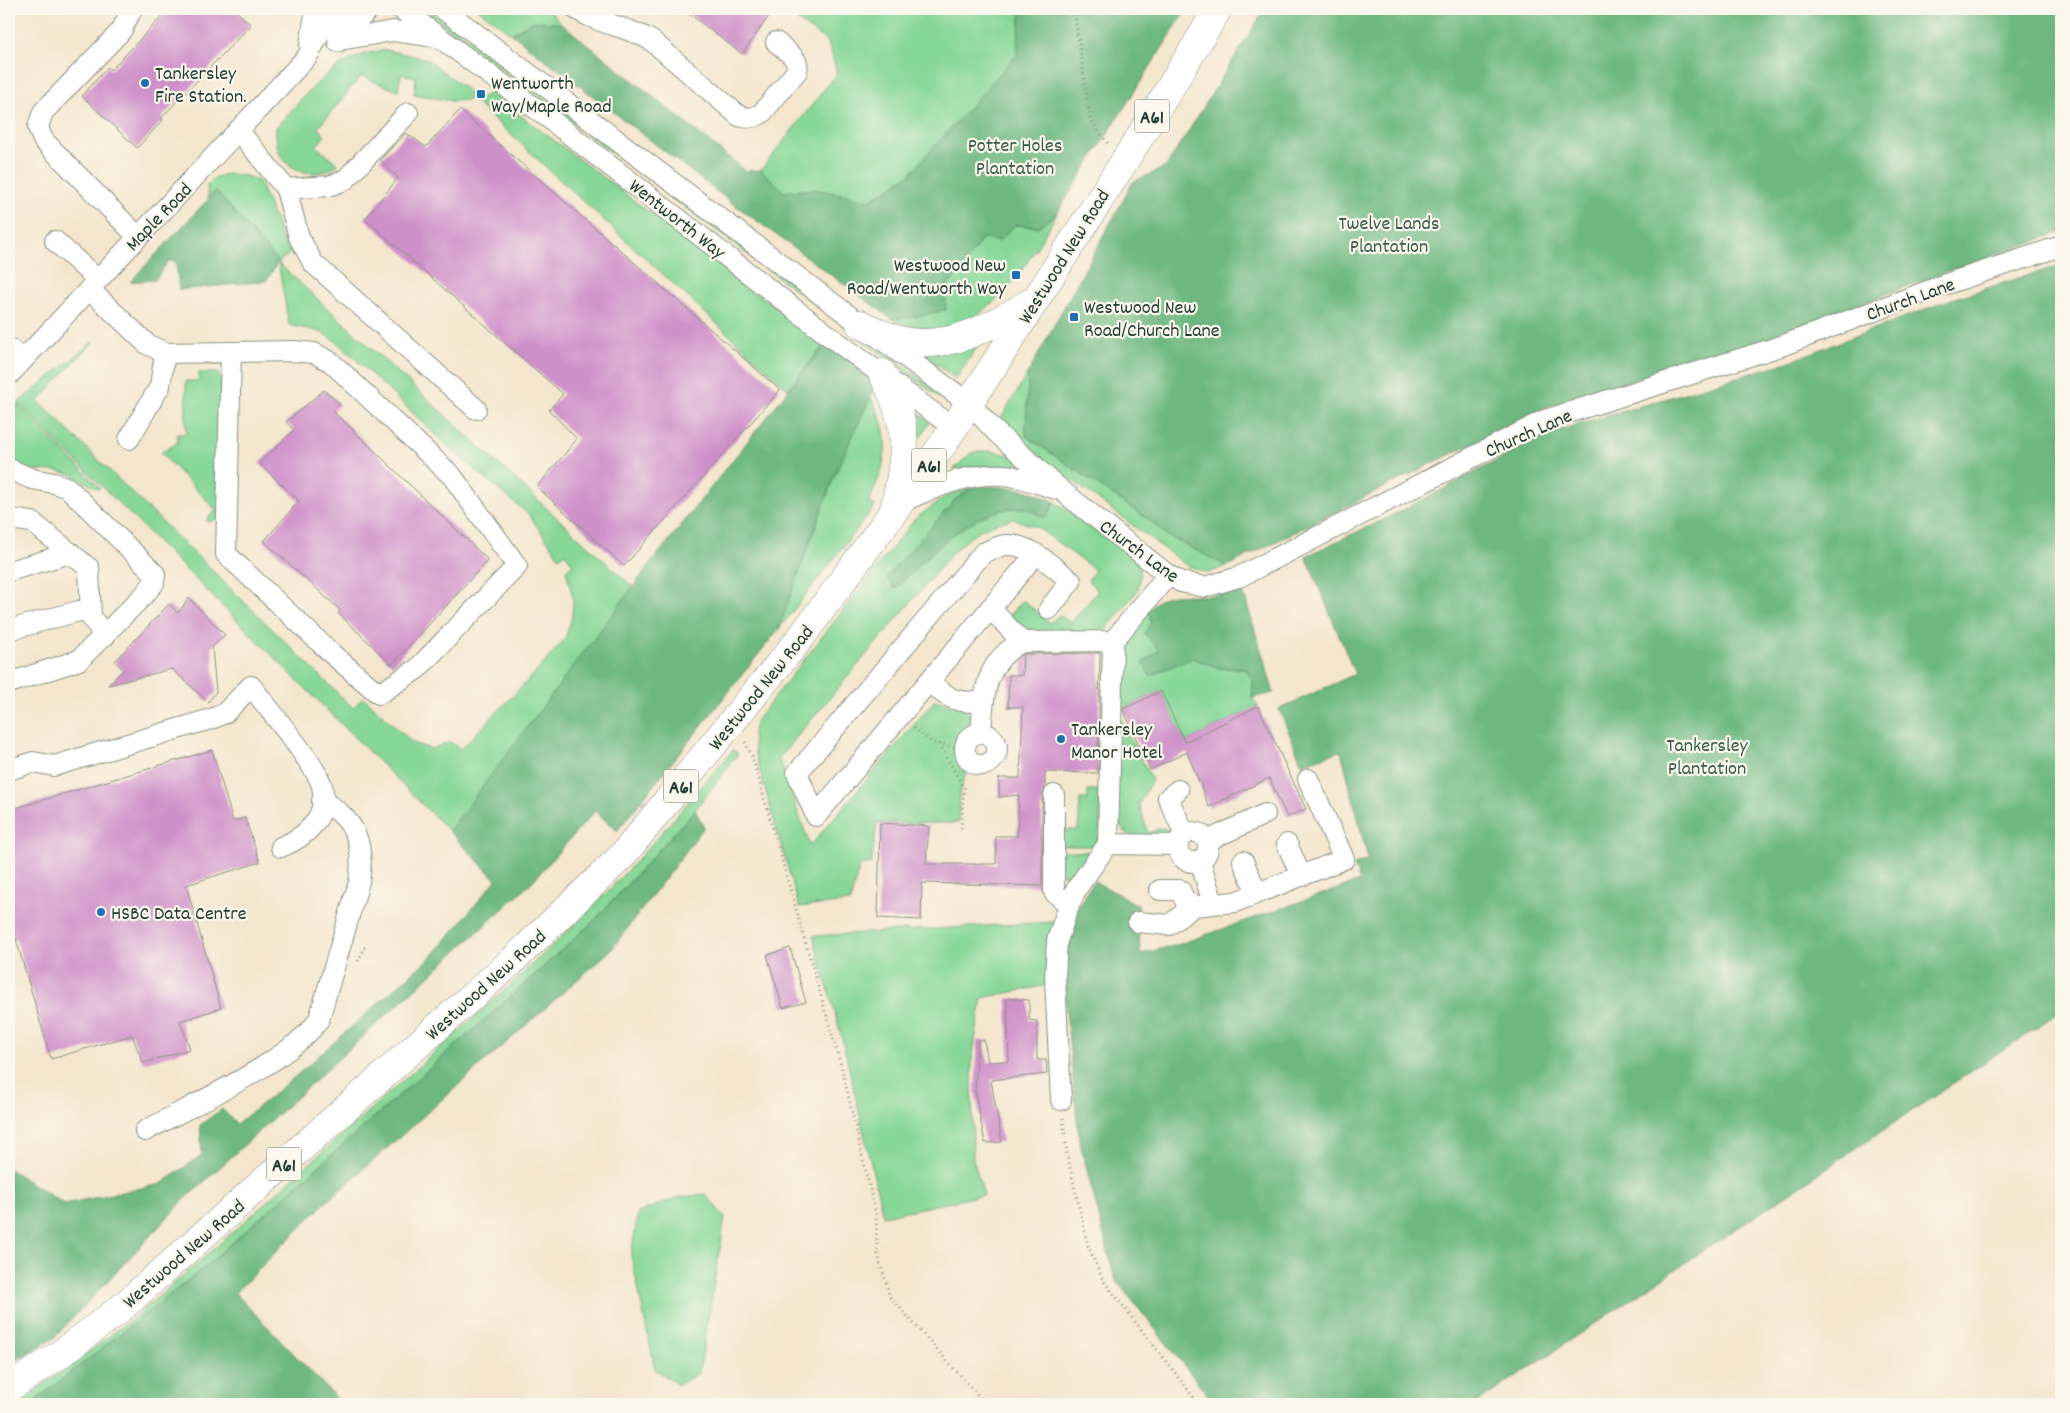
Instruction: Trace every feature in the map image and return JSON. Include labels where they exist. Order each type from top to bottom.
[{"type":"highway","name":"Westwood New Road","points":[[9,1388],[59,1355],[120,1308],[511,962],[622,856],[802,636],[899,507],[970,404],[1122,162],[1143,132],[1218,9]]},
{"type":"highway","points":[[860,324],[895,338],[914,342],[934,343],[976,333],[1037,299]]},
{"type":"highway","points":[[882,373],[896,402],[903,425],[905,443],[899,507]]},
{"type":"street","points":[[132,9],[121,31],[43,112],[38,127],[43,140],[138,237]]},
{"type":"street","points":[[307,57],[316,9]]},
{"type":"street","name":"Maple Road","points":[[9,375],[16,354],[93,284],[239,131],[307,57],[320,33],[343,9]]},
{"type":"street","name":"Maple Road","points":[[307,57],[340,40],[369,9]]},
{"type":"street","name":"Wentworth Way","points":[[401,9],[954,428]]},
{"type":"street","name":"Wentworth Way","points":[[443,9],[860,324],[970,404]]},
{"type":"street","points":[[584,11],[598,21],[639,33],[739,116],[745,118],[757,117],[762,113],[797,71],[796,60],[776,42]]},
{"type":"street","points":[[340,40],[393,31],[443,39]]},
{"type":"street","points":[[286,189],[329,186],[345,180],[408,113]]},
{"type":"street","points":[[239,131],[286,189],[300,237],[313,263],[476,409]]},
{"type":"street","points":[[55,241],[148,344],[165,353],[231,352],[305,352],[331,362],[452,476],[516,566],[416,669],[379,694],[332,654],[226,554],[231,352]]},
{"type":"street","name":"Church Lane","points":[[970,404],[996,432],[1061,490],[1168,575],[1181,582],[1205,587],[1239,577],[1545,420],[1781,346],[1946,284],[2061,246]]},
{"type":"street","points":[[129,439],[160,386],[165,353]]},
{"type":"street","points":[[9,469],[32,479],[68,488],[155,574],[154,583],[144,595],[79,660],[9,683]]},
{"type":"street","name":"Church Lane","points":[[899,507],[946,484],[987,476],[1020,478],[1061,490]]},
{"type":"street","points":[[9,519],[32,522],[89,568],[91,617],[105,636]]},
{"type":"street","points":[[1035,555],[816,816],[797,773],[984,553],[1006,545],[1018,547],[1035,555],[1071,581],[1049,609]]},
{"type":"street","points":[[9,571],[71,553]]},
{"type":"street","points":[[1061,1100],[1056,978],[1057,941],[1069,904],[1077,888],[1108,844],[1113,640],[1168,575]]},
{"type":"street","points":[[9,630],[90,608]]},
{"type":"street","points":[[990,608],[1022,642]]},
{"type":"street","points":[[981,733],[990,671],[1009,648],[1022,642],[1113,640]]},
{"type":"street","points":[[929,681],[948,698],[963,702],[984,702]]},
{"type":"street","points":[[9,770],[32,762],[54,766],[214,718],[225,713],[251,686],[316,773],[322,785],[322,801],[316,822],[300,839],[281,847]]},
{"type":"street","points":[[981,733],[991,736],[996,745],[996,755],[983,764],[973,762],[966,754],[965,749],[972,736],[981,733]]},
{"type":"street","points":[[1160,890],[1180,890],[1185,901],[1204,905],[1235,902],[1344,859],[1308,779]]},
{"type":"street","points":[[1178,790],[1168,798],[1182,840],[1181,855],[1190,861],[1265,814]]},
{"type":"street","points":[[1054,795],[1054,892],[1069,904]]},
{"type":"street","points":[[145,1131],[250,1074],[292,1047],[309,1034],[319,1019],[361,868],[361,856],[351,825],[338,810],[322,801]]},
{"type":"street","points":[[1108,844],[1182,840]]},
{"type":"street","points":[[1286,844],[1300,876]]},
{"type":"street","points":[[1204,851],[1204,905]]},
{"type":"street","points":[[1243,861],[1257,893]]},
{"type":"street","points":[[1138,922],[1169,925],[1204,905]]},
{"type":"path","points":[[9,15],[22,9]]},
{"type":"path","points":[[1074,9],[1090,119],[1122,162]]},
{"type":"path","points":[[900,716],[933,743],[965,749]]},
{"type":"path","points":[[735,719],[752,756],[842,1069],[876,1215],[877,1251],[890,1297],[986,1404]]},
{"type":"path","points":[[939,744],[964,788],[961,830]]},
{"type":"path","points":[[1061,1100],[1067,1154],[1088,1246],[1104,1280],[1199,1404]]},
{"type":"green space","points":[[421,9],[429,9],[942,395],[940,398]]},
{"type":"green space","points":[[478,9],[548,9],[562,24],[542,22],[530,24],[512,34]]},
{"type":"green space","points":[[806,9],[1021,9],[1017,55],[909,175],[870,200],[814,189],[784,192],[761,170],[837,73],[828,42],[797,20]]},
{"type":"green space","name":"Potter Holes Plantation","points":[[1021,9],[1187,9],[1057,213],[1038,227],[1015,225],[999,241],[983,238],[945,289],[946,310],[892,319],[724,197],[512,34],[533,21],[562,24],[746,171],[761,170],[784,192],[814,189],[870,200],[909,175],[1017,55]]},
{"type":"green space","name":"Twelve Lands Plantation","points":[[1265,9],[2061,9],[2061,232],[1943,273],[1780,335],[1543,408],[1227,566],[1164,534],[1152,522],[1026,436],[1028,373],[1133,182],[1166,167]]},
{"type":"green space","points":[[386,50],[427,59],[472,94],[468,100],[451,101],[414,94],[416,77],[401,74],[398,91],[361,76],[318,128],[325,136],[316,146],[338,164],[324,171],[309,173],[288,164],[282,158],[279,151],[276,127],[324,77],[338,67],[368,53]]},
{"type":"green space","points":[[491,93],[825,344],[788,389],[474,101]]},
{"type":"green space","points":[[229,174],[246,176],[259,181],[290,253],[278,263],[216,191],[208,198],[207,185],[215,177]]},
{"type":"green space","points":[[216,191],[278,262],[266,281],[179,290],[176,261],[168,261],[155,280],[130,282]]},
{"type":"green space","points":[[1057,213],[1029,260],[1012,283],[992,303],[971,318],[947,327],[921,328],[892,319],[918,316],[945,289],[983,238],[999,241],[1015,225],[1038,227]]},
{"type":"green space","points":[[278,263],[633,587],[449,831],[18,403],[94,341],[38,401],[353,708],[363,697],[413,743],[431,749],[450,742],[461,749],[537,671],[565,639],[572,617],[573,598],[566,570],[573,564],[565,553],[560,558],[529,515],[462,459],[337,342],[321,332],[289,325]]},
{"type":"green space","name":"Tankersley Plantation","points":[[2061,265],[2061,1011],[1475,1404],[1215,1404],[1115,1279],[1079,1139],[1063,982],[1069,921],[1094,881],[1138,905],[1140,954],[1174,946],[1360,881],[1354,865],[1368,859],[1341,751],[1302,764],[1279,709],[1355,674],[1306,556],[1401,511],[1550,433],[1785,363],[1952,299]]},
{"type":"green space","points":[[985,335],[956,379],[916,349]]},
{"type":"green space","points":[[825,344],[882,373],[834,476],[778,630],[617,831],[595,811],[531,883],[183,1201],[54,1338],[9,1364],[9,1169],[64,1204],[161,1184],[202,1155],[200,1125],[222,1109],[237,1124],[297,1075],[434,954],[496,880],[449,831],[651,563]]},
{"type":"green space","points":[[199,373],[218,373],[221,380],[222,517],[209,522],[206,520],[216,510],[161,453],[178,442],[177,434],[186,434],[186,381],[198,381]]},
{"type":"green space","points":[[1028,373],[1026,436],[1152,522],[1164,534],[1227,566],[1208,573],[1186,565],[1005,430],[1000,420]]},
{"type":"green space","points":[[870,396],[877,410],[885,437],[885,449],[880,475],[868,502],[875,506],[778,630],[834,476]]},
{"type":"green space","points":[[13,400],[100,488],[98,489],[70,474],[57,471],[28,470],[9,459],[9,405]]},
{"type":"green space","points":[[907,404],[930,422],[915,445]]},
{"type":"green space","points":[[982,451],[997,452],[1010,456],[1034,470],[993,466],[953,470],[971,453]]},
{"type":"green space","points":[[973,487],[956,499],[887,577],[895,589],[936,549],[967,524],[984,515],[1002,510],[1022,508],[1031,510],[1046,518],[1055,502],[1125,551],[1138,563],[1140,576],[1138,590],[1105,631],[1091,635],[1027,634],[1008,618],[1023,600],[1050,623],[1060,615],[1071,623],[1098,591],[1088,580],[1095,570],[1037,527],[1013,519],[978,531],[954,551],[779,758],[810,846],[935,700],[965,709],[970,715],[968,726],[957,739],[960,760],[966,772],[960,793],[958,823],[877,823],[871,864],[860,864],[850,902],[799,907],[755,754],[753,735],[755,722],[915,519],[946,496]]},
{"type":"green space","points":[[973,487],[1016,488],[1035,493],[1055,502],[1046,518],[1031,510],[1022,508],[986,515],[968,524],[936,549],[895,589],[887,577],[956,499]]},
{"type":"green space","points":[[1242,588],[1274,693],[1252,698],[1253,682],[1246,669],[1219,668],[1192,658],[1150,676],[1143,662],[1159,650],[1145,634],[1151,622],[1148,610],[1156,602],[1172,595],[1215,595]]},
{"type":"green space","points":[[1148,610],[1159,650],[1150,675],[1192,658],[1219,668],[1246,669],[1253,682],[1252,698],[1258,706],[1185,742],[1161,691],[1121,709],[1123,649],[1128,634]]},
{"type":"green space","points":[[1120,717],[1152,780],[1139,804],[1148,833],[1162,828],[1170,830],[1154,837],[1134,837],[1116,821]]},
{"type":"green space","points":[[733,750],[738,754],[695,810],[596,919],[200,1271],[31,1404],[14,1404],[97,1346],[176,1282],[492,1001],[608,891]]},
{"type":"green space","points":[[1088,790],[1101,790],[1100,827],[1096,846],[1059,846],[1059,830],[1078,830],[1080,799],[1088,799]]},
{"type":"green space","points":[[695,810],[704,827],[611,950],[324,1204],[235,1293],[342,1404],[31,1404],[200,1271],[488,1017],[596,919]]},
{"type":"green space","points":[[1060,851],[1093,852],[1080,877],[1070,878],[1062,874]]},
{"type":"green space","points":[[1069,921],[1063,982],[982,998],[972,1060],[973,1159],[984,1195],[883,1216],[842,1038],[813,936]]},
{"type":"green space","points":[[705,1194],[725,1218],[699,1373],[678,1385],[655,1369],[631,1255],[638,1213],[676,1198]]},
{"type":"building","name":"Tankersley Fire Station.","points":[[169,9],[234,9],[251,25],[161,118],[163,120],[137,148],[82,96],[108,67],[111,70]]},
{"type":"building","points":[[683,9],[774,9],[742,54]]},
{"type":"building","points":[[460,110],[780,390],[624,566],[537,487],[577,439],[549,410],[563,394],[365,219],[398,178],[380,160],[406,133],[426,147]]},
{"type":"building","points":[[324,390],[340,404],[333,411],[488,560],[392,665],[338,613],[340,610],[264,541],[299,501],[259,463],[294,430],[286,422]]},
{"type":"building","points":[[189,598],[225,635],[212,647],[216,692],[208,702],[172,669],[108,685],[123,670],[115,661],[169,604],[178,613]]},
{"type":"building","points":[[1100,653],[1098,773],[1045,772],[1045,788],[1042,795],[1042,886],[922,883],[921,920],[878,918],[880,823],[929,826],[926,864],[996,864],[996,836],[1017,836],[1019,795],[999,797],[999,778],[1020,778],[1023,707],[1008,707],[1009,675],[1022,675],[1023,655],[1025,654]]},
{"type":"building","points":[[1161,691],[1185,742],[1258,706],[1306,809],[1287,817],[1269,778],[1209,807],[1187,752],[1150,770],[1123,709]]},
{"type":"building","name":"HSBC Data Centre","points":[[212,750],[233,821],[245,818],[260,862],[186,885],[221,1008],[180,1021],[190,1049],[143,1063],[132,1035],[51,1059],[16,939],[9,941],[9,810]]},
{"type":"building","points":[[790,948],[806,1002],[783,1008],[767,955]]},
{"type":"building","points":[[1007,998],[1029,1000],[1029,1020],[1037,1021],[1037,1060],[1046,1060],[1047,1074],[991,1080],[1002,1142],[985,1143],[975,1091],[978,1040],[984,1040],[988,1062],[1009,1061]]},
{"type":"place","name":"Tankersley Fire Station.","points":[[145,83]]},
{"type":"place","name":"Wentworth Way/Maple Road","points":[[481,94]]},
{"type":"place","name":"Westwood New Road/Wentworth Way","points":[[1016,275]]},
{"type":"place","name":"Westwood New Road/Church Lane","points":[[1074,317]]},
{"type":"place","name":"Tankersley Manor Hotel","points":[[1061,739]]},
{"type":"place","name":"HSBC Data Centre","points":[[101,912]]}]
